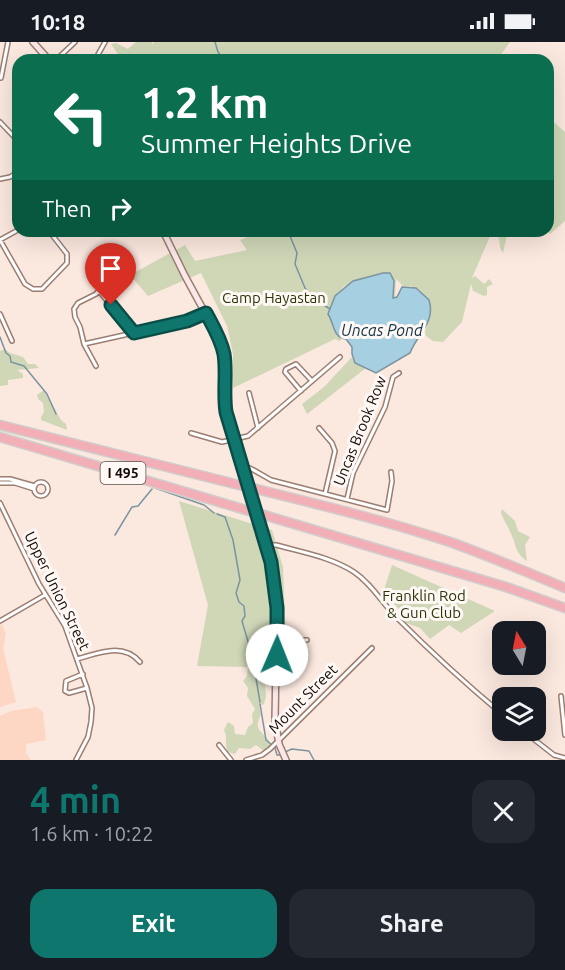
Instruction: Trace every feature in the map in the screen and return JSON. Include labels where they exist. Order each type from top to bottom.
[{"type":"highway","name":"I 495","points":[[0,424],[374,519],[441,539],[502,561],[565,588]]},
{"type":"highway","name":"I 495","points":[[0,437],[506,587],[565,608]]},
{"type":"main road","points":[[33,42],[44,54]]},
{"type":"main road","points":[[166,237],[222,348],[225,401],[266,545],[277,600],[275,714],[278,741],[286,760]]},
{"type":"street","points":[[1,78],[8,42]]},
{"type":"street","points":[[62,54],[75,42]]},
{"type":"street","points":[[0,122],[12,135]]},
{"type":"street","points":[[0,240],[25,284],[33,289],[42,289],[67,264],[67,254],[54,237]]},
{"type":"street","points":[[96,366],[84,344],[74,309],[78,303],[99,291],[109,278]]},
{"type":"street","points":[[99,291],[134,333]]},
{"type":"street","points":[[84,344],[187,321],[206,313]]},
{"type":"street","points":[[0,314],[12,341]]},
{"type":"street","points":[[191,433],[218,441],[246,437],[340,357]]},
{"type":"street","points":[[301,391],[285,370],[296,364],[312,381]]},
{"type":"street","name":"Uncas Brook Row","points":[[347,499],[354,469],[385,407],[393,376],[399,373]]},
{"type":"street","points":[[249,393],[258,428]]},
{"type":"street","points":[[319,428],[332,443],[335,451],[325,494]]},
{"type":"street","points":[[244,468],[250,468],[271,480],[387,510],[392,481],[391,472]]},
{"type":"street","points":[[0,481],[35,487],[44,483],[48,491],[45,495],[40,496],[36,494],[35,487]]},
{"type":"street","name":"Upper Union Street","points":[[0,503],[45,595],[65,626],[83,674],[92,708],[91,722],[88,737],[76,760]]},
{"type":"street","points":[[266,545],[279,546],[343,566],[366,582],[395,616],[492,705]]},
{"type":"street","points":[[0,621],[45,595]]},
{"type":"street","points":[[277,641],[307,640]]},
{"type":"street","name":"Mount Street","points":[[246,760],[264,754],[372,648]]},
{"type":"street","points":[[77,659],[118,650],[135,656],[140,662]]},
{"type":"street","points":[[83,674],[66,681],[65,691],[69,693],[87,688]]},
{"type":"street","points":[[561,696],[565,735]]},
{"type":"street","points":[[536,741],[554,755],[565,758]]},
{"type":"street","points":[[219,745],[231,760]]},
{"type":"shaded area","points":[[2,624],[6,634],[3,648],[16,702],[0,707],[0,625]]},
{"type":"shaded area","points":[[37,707],[43,712],[46,740],[26,744],[26,753],[31,760],[0,760],[0,716],[11,711]]},
{"type":"green space","points":[[136,42],[152,42],[152,44],[154,42],[510,42],[501,54],[118,54],[111,44],[116,43],[128,49]]},
{"type":"green space","points":[[554,122],[565,132],[565,221],[554,231]]},
{"type":"green space","name":"Camp Hayastan","points":[[248,237],[490,237],[472,278],[475,276],[484,284],[489,279],[493,284],[487,287],[487,295],[484,296],[473,291],[471,284],[462,322],[443,342],[433,341],[426,336],[425,331],[431,314],[429,300],[420,290],[411,286],[404,287],[396,279],[395,297],[391,298],[390,274],[380,274],[344,286],[334,299],[328,315],[340,341],[335,339],[233,388],[233,354],[227,326],[201,273],[148,296],[130,275],[185,245],[195,261],[247,250],[240,240]]},
{"type":"green space","name":"Camp Hayastan","points":[[496,237],[507,237],[503,253],[500,248],[499,238]]},
{"type":"green space","points":[[5,349],[23,357],[28,364],[35,364],[39,368],[17,370],[23,374],[23,378],[8,380],[8,385],[0,386],[0,351]]},
{"type":"green space","points":[[352,357],[355,363],[366,368],[307,414],[302,404],[324,387]]},
{"type":"green space","points":[[44,390],[61,420],[66,424],[67,430],[41,420],[44,412],[43,403],[37,395]]},
{"type":"green space","points":[[179,501],[272,530],[283,567],[287,668],[264,668],[266,697],[264,704],[259,706],[261,715],[258,726],[271,747],[264,751],[256,745],[250,749],[239,748],[235,754],[228,752],[226,747],[224,730],[228,722],[234,726],[235,734],[245,735],[248,727],[253,723],[252,714],[255,709],[247,696],[248,688],[243,681],[247,676],[248,667],[197,666],[208,605]]},
{"type":"green space","points":[[502,509],[515,521],[518,531],[530,537],[525,545],[527,561],[517,550],[501,513]]},
{"type":"green space","name":"Franklin Rod & Gun Club","points":[[392,565],[495,611],[461,633],[449,625],[430,639],[420,628],[406,623],[401,611],[383,593]]},
{"type":"water","name":"Uncas Pond","points":[[390,273],[394,281],[393,298],[397,297],[402,287],[416,288],[429,300],[430,315],[410,353],[376,373],[355,363],[352,347],[346,339],[336,333],[328,314],[335,296],[353,281]]},
{"type":"waterway","points":[[215,42],[220,54]]},
{"type":"waterway","points":[[290,237],[297,253],[295,264],[305,288],[313,297]]},
{"type":"waterway","points":[[316,300],[330,309]]},
{"type":"waterway","points":[[0,337],[11,362],[24,366],[47,394],[56,414]]},
{"type":"waterway","points":[[155,488],[204,505],[214,513]]},
{"type":"waterway","points":[[115,535],[132,507],[138,506],[152,489]]},
{"type":"waterway","points":[[217,514],[225,517],[233,540],[240,580],[236,593],[239,602],[244,606],[245,616],[242,621],[252,655],[260,702]]},
{"type":"waterway","points":[[260,704],[266,740],[272,745]]},
{"type":"waterway","points":[[275,748],[277,755],[280,755]]},
{"type":"waterway","points":[[285,752],[292,749],[309,751],[314,760]]},
{"type":"route","points":[[111,305],[134,333],[187,321],[206,313],[220,341],[224,356],[226,412],[271,562],[277,608],[277,655]]}]
